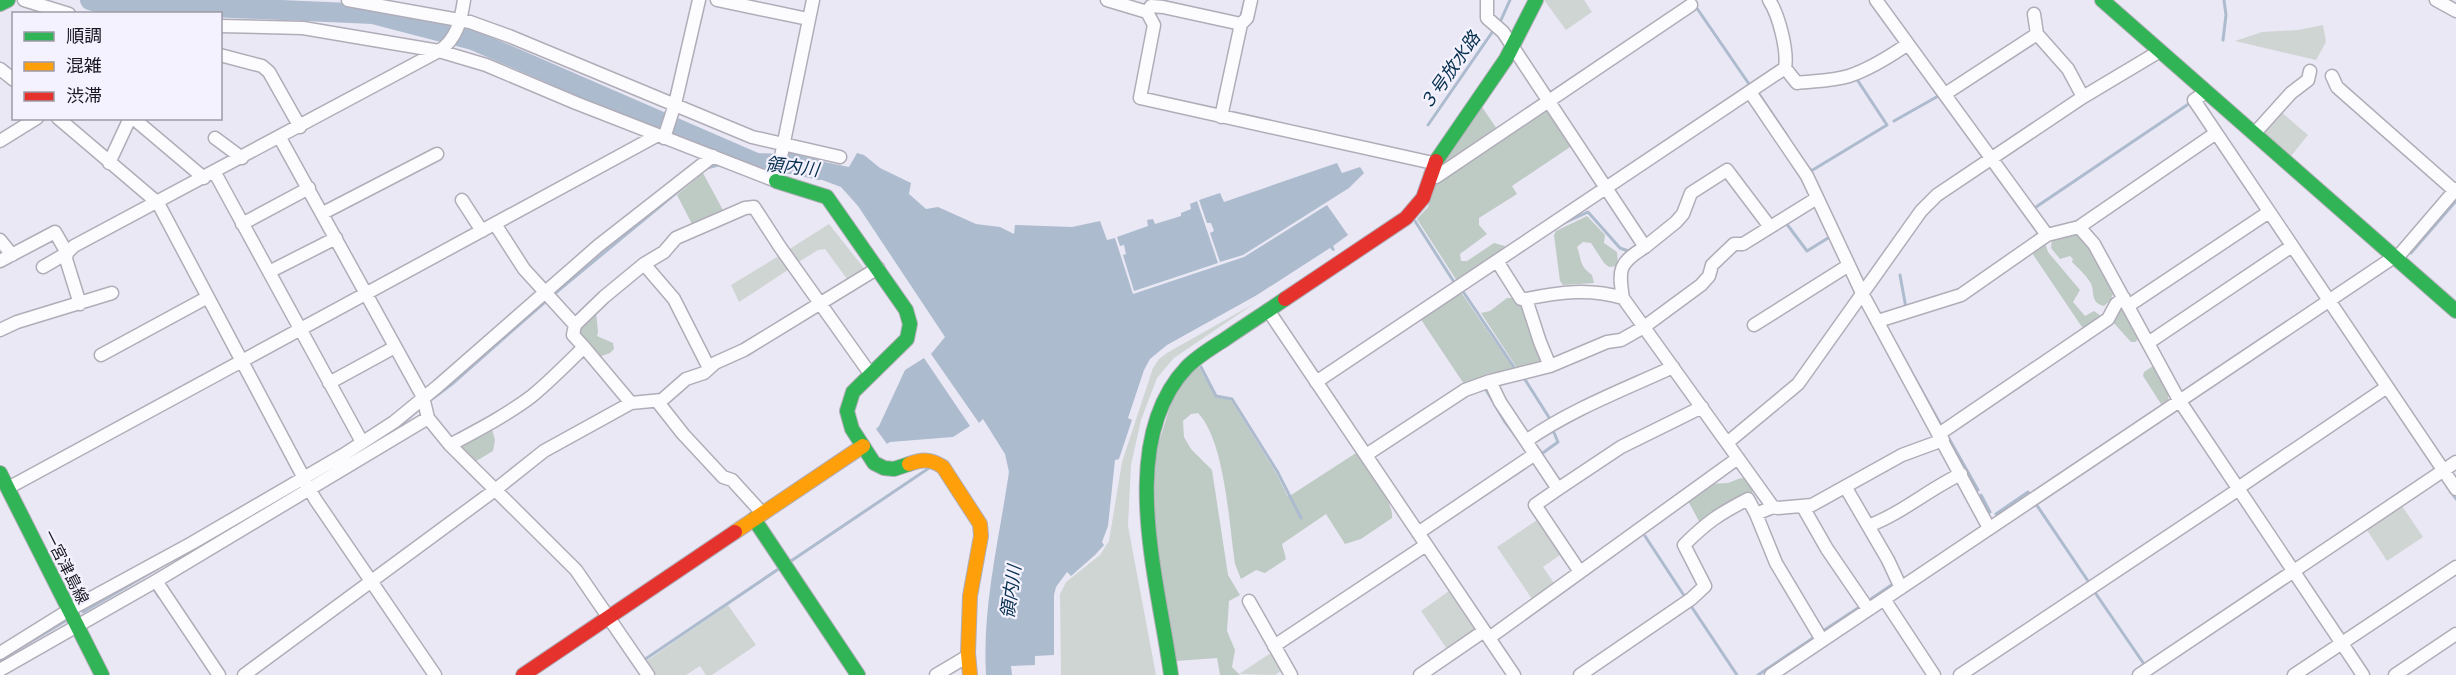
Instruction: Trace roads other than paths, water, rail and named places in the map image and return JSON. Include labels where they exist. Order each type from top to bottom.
[{"type":"street","points":[[0,4],[8,0]]},
{"type":"street","points":[[24,0],[63,12]]},
{"type":"street","points":[[348,0],[460,22],[509,36],[752,137],[840,157]]},
{"type":"street","points":[[43,267],[67,253],[74,246],[280,138],[444,48],[460,22],[464,0]]},
{"type":"street","points":[[8,488],[663,134],[675,106],[699,0]]},
{"type":"street","points":[[717,0],[808,19]]},
{"type":"street","points":[[777,176],[794,82],[813,0]]},
{"type":"street","points":[[1107,0],[1147,12],[1154,25],[1140,98],[1432,169],[1436,177],[1691,5]]},
{"type":"street","points":[[1221,117],[1241,24],[1247,18],[1251,0]]},
{"type":"street","points":[[1487,0],[1486,18],[1503,32],[1645,247]]},
{"type":"street","points":[[1171,675],[1168,645],[1146,531],[1145,478],[1163,402],[1176,377],[1195,359],[1406,218],[1419,205],[1426,192],[1432,169],[1513,49],[1526,27],[1536,0]]},
{"type":"street","points":[[1316,382],[1785,68],[1787,58],[1774,8],[1769,0]]},
{"type":"street","points":[[1876,0],[2047,235]]},
{"type":"street","points":[[2102,0],[2456,311]]},
{"type":"street","points":[[2440,1],[2456,11]]},
{"type":"street","points":[[1147,12],[1151,6],[1163,7],[1241,24]]},
{"type":"street","points":[[2034,14],[2037,34],[2068,69],[2083,97]]},
{"type":"street","points":[[222,26],[303,28],[444,48],[713,156],[777,176],[827,197],[906,310],[910,324],[907,339],[900,348],[853,392],[845,409],[846,418],[874,463],[890,470],[906,467],[917,459],[936,460],[943,467],[980,524],[981,536],[970,596],[968,656],[970,675]]},
{"type":"street","points":[[1945,94],[2037,34]]},
{"type":"street","points":[[1785,68],[1797,83],[1837,78],[1850,75],[1889,58],[1908,44]]},
{"type":"street","points":[[1727,443],[1798,384],[1921,211],[1937,195],[2083,97],[2160,51]]},
{"type":"street","points":[[222,56],[262,66],[269,72],[300,127]]},
{"type":"street","points":[[0,69],[12,78]]},
{"type":"street","points":[[2254,134],[2291,93],[2308,80],[2310,71]]},
{"type":"street","points":[[1771,675],[2179,400],[2395,258],[2455,190],[2337,87],[2331,76]]},
{"type":"street","points":[[1750,92],[1807,176],[1862,293],[1989,528]]},
{"type":"street","points":[[2206,92],[2194,100],[2456,489]]},
{"type":"street","points":[[0,141],[34,120]]},
{"type":"street","points":[[60,120],[158,203],[310,491],[435,675]]},
{"type":"street","points":[[109,163],[130,120]]},
{"type":"street","points":[[134,120],[210,175],[242,224],[362,442]]},
{"type":"street","points":[[1878,321],[1961,295],[2047,235],[2079,227],[2216,133]]},
{"type":"street","points":[[215,138],[242,158]]},
{"type":"street","points":[[280,138],[423,397],[428,418],[450,445],[576,570],[648,675]]},
{"type":"street","points":[[322,213],[437,154]]},
{"type":"street","points":[[0,653],[69,610],[192,543],[304,478],[394,422],[607,239],[713,156]]},
{"type":"street","points":[[1770,227],[1727,170],[1691,193],[1683,214],[1676,222],[1629,259],[1620,270],[1623,298],[1773,507]]},
{"type":"street","points":[[242,224],[309,188]]},
{"type":"street","points":[[1366,455],[1465,390],[1490,381],[1550,366],[1607,342],[1621,340],[1644,327],[1701,285],[1709,276],[1712,265],[1734,244],[1743,244],[1817,198]]},
{"type":"street","points":[[462,200],[482,231]]},
{"type":"street","points":[[631,403],[573,335],[575,325],[604,297],[663,252],[676,238],[745,208],[754,207],[819,304],[871,375]]},
{"type":"street","points":[[1756,514],[1773,507],[1812,505],[1902,455],[1941,437],[2108,320],[2116,304],[2126,302],[2269,212]]},
{"type":"street","points":[[495,224],[524,268],[575,325]]},
{"type":"street","points":[[2079,227],[2094,244],[2179,400],[2363,675]]},
{"type":"street","points":[[0,261],[56,232],[67,253],[66,260],[74,277],[80,304]]},
{"type":"street","points":[[269,273],[336,238]]},
{"type":"street","points":[[0,240],[12,255]]},
{"type":"street","points":[[2148,343],[2292,246]]},
{"type":"street","points":[[1497,261],[1521,299],[1581,291],[1601,291],[1623,298]]},
{"type":"street","points":[[645,264],[675,299],[709,368]]},
{"type":"street","points":[[1754,325],[1849,265]]},
{"type":"street","points":[[244,675],[495,490],[544,451],[631,403],[662,400],[686,379],[704,373],[878,268]]},
{"type":"street","points":[[0,330],[16,322],[112,293]]},
{"type":"street","points":[[101,355],[208,297]]},
{"type":"street","points":[[1526,298],[1550,366]]},
{"type":"street","points":[[1268,310],[1514,675]]},
{"type":"street","points":[[329,383],[395,347]]},
{"type":"street","points":[[450,445],[497,419],[530,397],[584,347]]},
{"type":"street","points":[[1526,441],[1554,422],[1584,406],[1673,367]]},
{"type":"street","points":[[1490,381],[1500,402],[1558,489]]},
{"type":"street","points":[[1960,675],[2387,387]]},
{"type":"street","points":[[657,401],[683,434],[723,477],[732,480],[759,517],[858,675]]},
{"type":"street","points":[[1580,572],[1535,505],[1621,447],[1702,408]]},
{"type":"street","points":[[0,670],[310,491],[428,418]]},
{"type":"street","points":[[523,675],[863,446]]},
{"type":"street","points":[[1418,533],[1535,454]]},
{"type":"street","points":[[1420,675],[1487,635],[1580,572],[1738,458]]},
{"type":"street","points":[[2139,675],[2456,462]]},
{"type":"street","name":"一宮津島線","points":[[0,473],[102,675]]},
{"type":"street","points":[[1868,526],[1880,522],[1941,483],[1961,474]]},
{"type":"street","points":[[1846,488],[1888,560],[1900,588]]},
{"type":"street","points":[[1580,675],[1691,599],[1705,586],[1684,545],[1717,514],[1748,499],[1776,563],[1822,640]]},
{"type":"street","points":[[1803,507],[1827,549],[1868,609]]},
{"type":"street","points":[[1274,646],[1426,545]]},
{"type":"street","points":[[2294,675],[2456,567]]},
{"type":"street","points":[[156,581],[219,675]]},
{"type":"street","points":[[1884,599],[1934,675]]},
{"type":"street","points":[[1249,601],[1291,675]]},
{"type":"street","points":[[2395,675],[2456,634]]},
{"type":"street","points":[[936,675],[968,656]]},
{"type":"water","points":[[857,153],[864,155],[880,168],[911,183],[909,194],[926,209],[938,207],[976,224],[1000,227],[1014,234],[1015,225],[1072,227],[1100,221],[1107,240],[1115,238],[1133,294],[1244,257],[1327,205],[1348,235],[1333,246],[1335,250],[1330,248],[1257,295],[1167,345],[1150,359],[1128,418],[1132,420],[1119,459],[1115,460],[1108,526],[1102,542],[1104,545],[1071,576],[1067,572],[1056,587],[1054,655],[1035,656],[1035,665],[1011,666],[1012,675],[986,675],[985,650],[992,574],[1009,472],[1005,454],[983,419],[979,423],[931,354],[945,337],[858,206],[841,187],[793,169],[795,159],[849,167]]},
{"type":"water","points":[[1337,163],[1342,173],[1360,167],[1364,173],[1349,188],[1243,255],[1220,262],[1210,233],[1214,231],[1211,223],[1207,223],[1199,200],[1220,193],[1224,202]]},
{"type":"water","points":[[1197,201],[1218,263],[1134,291],[1123,255],[1126,254],[1124,245],[1120,246],[1117,237],[1148,226],[1147,220],[1153,219],[1155,224],[1181,216],[1181,213],[1191,209],[1190,204]]},
{"type":"water","points":[[924,358],[970,426],[953,437],[887,444],[876,429],[905,370]]},
{"type":"waterway","name":"領内川","points":[[90,0],[373,14],[473,40],[756,163],[794,164],[819,170]]},
{"type":"waterway","points":[[1241,16],[1245,0]]},
{"type":"waterway","name":"３号放水路","points":[[1501,20],[1510,0]]},
{"type":"waterway","points":[[2223,40],[2226,15],[2224,0]]},
{"type":"waterway","points":[[1694,4],[1749,84]]},
{"type":"waterway","name":"３号放水路","points":[[1428,125],[1493,31]]},
{"type":"waterway","points":[[1810,169],[1811,171],[1887,125],[1856,78]]},
{"type":"waterway","points":[[1759,94],[1788,137]]},
{"type":"waterway","points":[[1894,121],[1940,95]]},
{"type":"waterway","points":[[2036,207],[2191,104]]},
{"type":"waterway","points":[[707,168],[718,165]]},
{"type":"waterway","points":[[553,295],[693,179]]},
{"type":"waterway","points":[[2411,253],[2456,201]]},
{"type":"waterway","points":[[1562,224],[1588,212],[1620,248],[1631,252]]},
{"type":"waterway","points":[[1415,221],[1454,282]]},
{"type":"waterway","points":[[1786,223],[1807,251],[1828,238]]},
{"type":"waterway","points":[[1900,275],[1906,308]]},
{"type":"waterway","points":[[1462,290],[1516,370]]},
{"type":"waterway","points":[[432,399],[545,302]]},
{"type":"waterway","points":[[1897,346],[1942,427]]},
{"type":"waterway","points":[[1201,367],[1216,396],[1232,399],[1277,471],[1301,518]]},
{"type":"waterway","points":[[1524,378],[1550,419]]},
{"type":"waterway","points":[[1485,388],[1518,439]]},
{"type":"waterway","points":[[353,456],[395,430],[417,411]]},
{"type":"waterway","points":[[1540,455],[1558,442],[1552,428]]},
{"type":"waterway","points":[[1947,435],[1978,490]]},
{"type":"waterway","points":[[791,561],[929,468]]},
{"type":"waterway","points":[[313,480],[321,475]]},
{"type":"waterway","points":[[1996,514],[2028,492],[2029,494]]},
{"type":"waterway","points":[[2451,492],[2456,499]]},
{"type":"waterway","points":[[1981,495],[1990,512]]},
{"type":"waterway","points":[[2036,504],[2090,584]]},
{"type":"waterway","points":[[1645,536],[1685,597]]},
{"type":"waterway","points":[[83,612],[169,562]]},
{"type":"waterway","points":[[644,660],[780,568]]},
{"type":"waterway","points":[[1868,601],[1893,584]]},
{"type":"waterway","points":[[155,591],[159,597]]},
{"type":"waterway","points":[[2094,591],[2146,667]]},
{"type":"waterway","points":[[1691,606],[1737,675]]},
{"type":"waterway","points":[[1823,631],[1861,606]]},
{"type":"waterway","points":[[0,660],[67,620]]},
{"type":"waterway","points":[[1758,675],[1816,636]]}]
